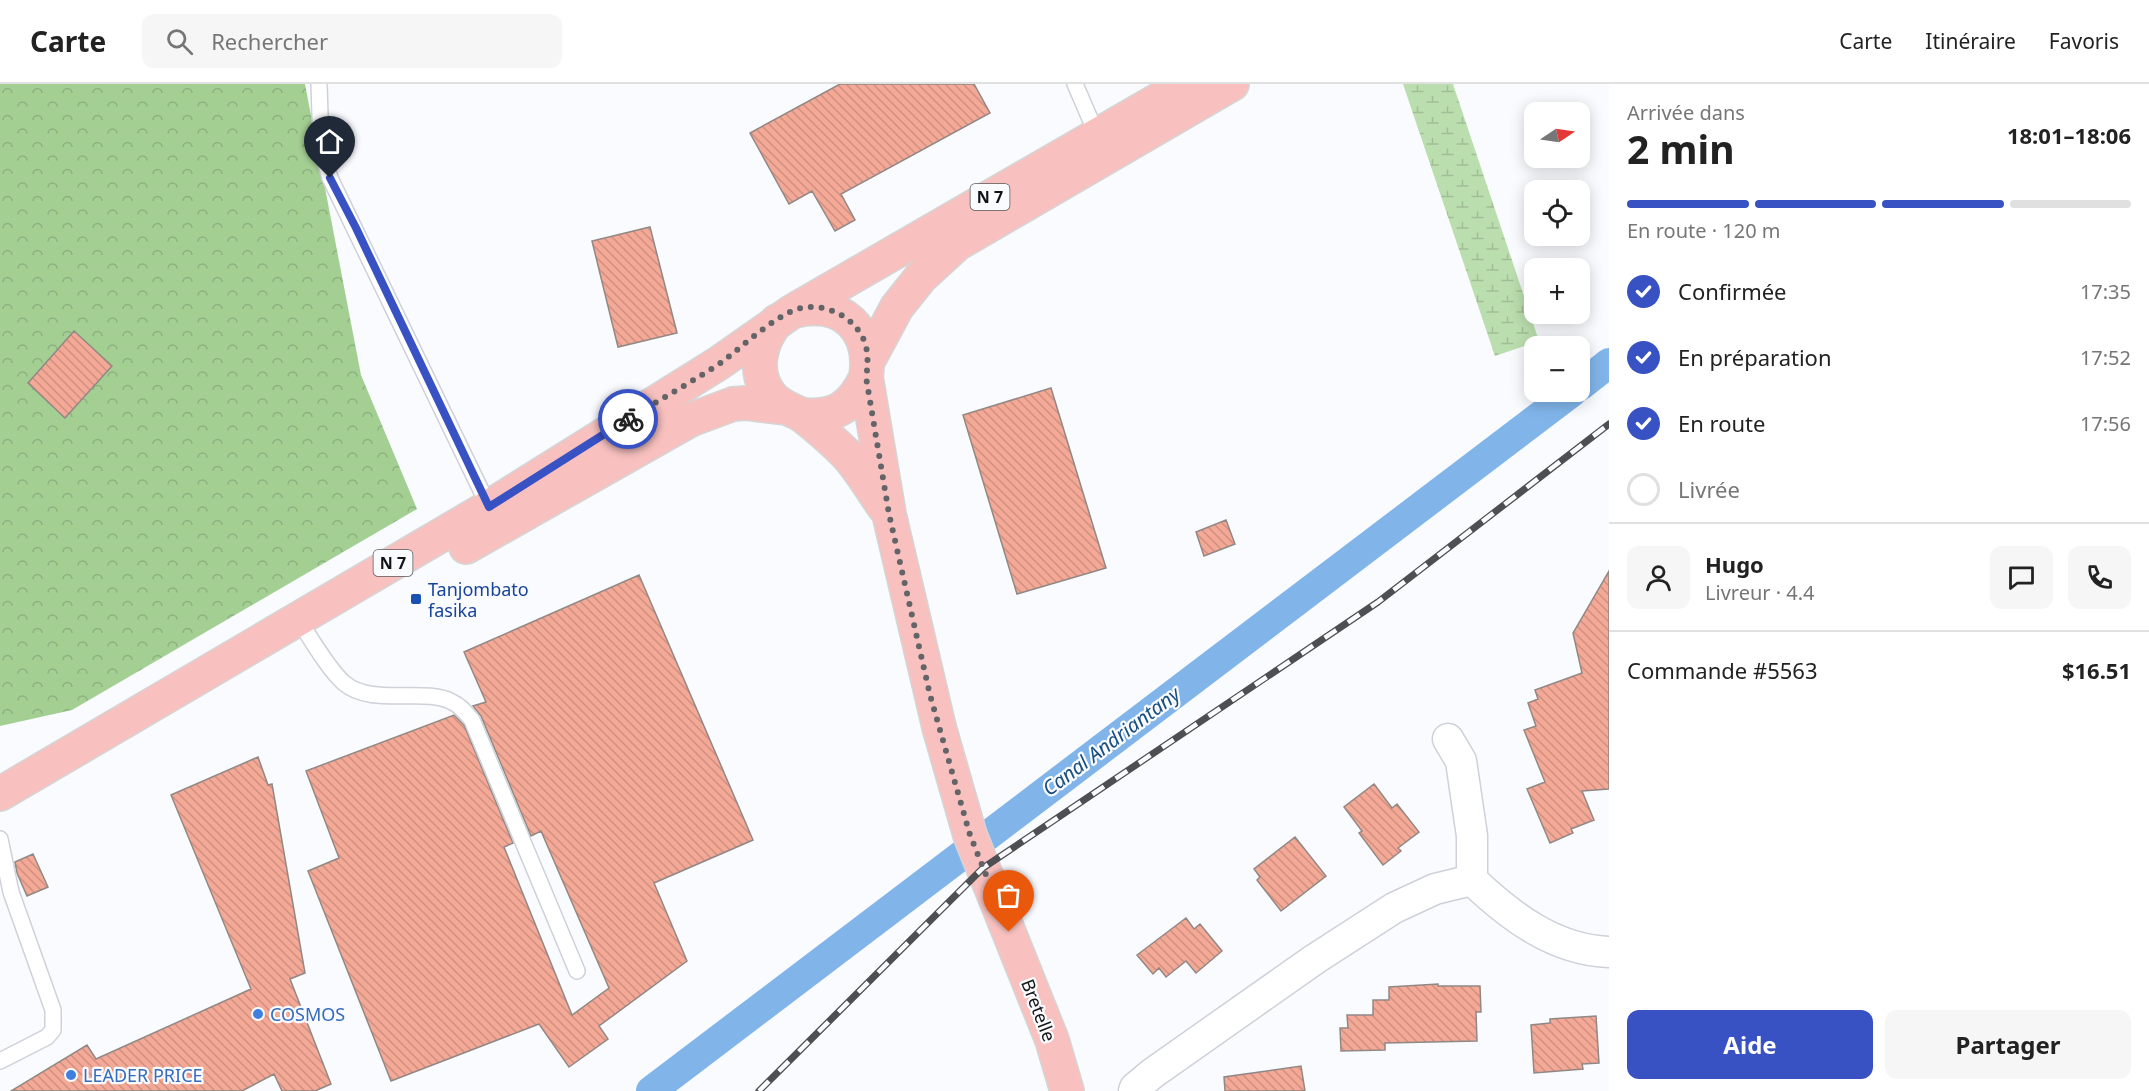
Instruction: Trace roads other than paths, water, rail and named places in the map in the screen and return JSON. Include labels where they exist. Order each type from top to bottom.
[{"type":"main road","name":"N 7","points":[[494,517],[786,315],[1186,84]]},
{"type":"main road","name":"N 7","points":[[867,369],[897,307],[921,277],[957,244],[1232,84]]},
{"type":"main road","points":[[793,411],[818,416],[848,405],[859,392],[867,369],[865,344],[857,328],[844,316],[828,308],[810,307],[786,315],[767,333],[761,349],[759,366],[764,383],[772,397],[793,411],[846,455],[889,514]]},
{"type":"main road","name":"Bretelle","points":[[867,369],[889,514],[930,695],[970,835],[1052,1040],[1068,1091]]},
{"type":"main road","name":"N 7","points":[[0,817],[304,628],[494,517],[699,416],[733,404],[746,403],[793,411]]},
{"type":"main road","name":"N 7","points":[[0,794],[304,628]]},
{"type":"street","points":[[1448,739],[1461,761],[1472,836],[1472,880],[1497,904],[1527,926],[1583,950],[1609,951]]},
{"type":"street","points":[[1134,1091],[1153,1073],[1277,986],[1395,908],[1435,890],[1472,880]]},
{"type":"lane","points":[[319,84],[321,146],[330,178],[494,517]]},
{"type":"lane","points":[[1076,84],[1097,135]]},
{"type":"lane","points":[[304,628],[344,684],[360,691],[385,696],[450,700],[461,707],[472,720],[577,971]]},
{"type":"lane","points":[[0,839],[11,892],[53,1010],[53,1030],[47,1037],[0,1061]]},
{"type":"waterway","name":"Canal Andriantany","points":[[1590,378],[1609,363]]},
{"type":"waterway","name":"Canal Andriantany","points":[[651,1091],[1559,402]]},
{"type":"railway","points":[[759,1091],[983,868],[1378,602],[1609,424]]},
{"type":"place","name":"Tanjombato fasika","points":[[416,599]]},
{"type":"place","name":"COSMOS","points":[[258,1014]]},
{"type":"place","name":"LEADER PRICE","points":[[71,1075]]}]
